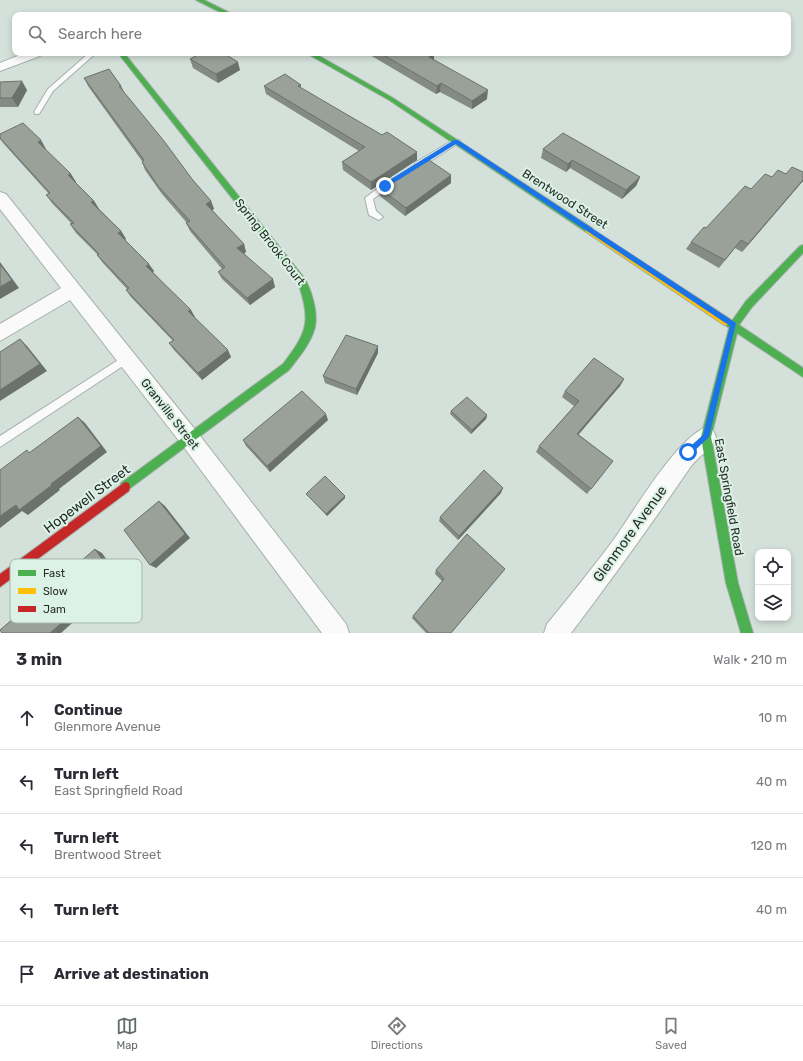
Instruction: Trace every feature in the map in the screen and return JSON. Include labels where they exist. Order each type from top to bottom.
[{"type":"street","points":[[198,0],[224,12]]},
{"type":"street","points":[[0,67],[28,56]]},
{"type":"street","name":"Spring Brook Court","points":[[123,56],[302,281],[308,292],[311,306],[312,320],[308,335],[300,351],[286,367],[190,439]]},
{"type":"street","name":"Brentwood Street","points":[[314,56],[391,99],[734,325],[803,373]]},
{"type":"street","name":"Granville Street","points":[[0,198],[190,439],[337,633]]},
{"type":"street","name":"East Springfield Road","points":[[747,633],[732,583],[706,437],[734,325],[749,304],[803,248]]},
{"type":"street","points":[[0,333],[72,290]]},
{"type":"street","name":"Glenmore Avenue","points":[[556,633],[620,550],[688,452],[706,437]]},
{"type":"street","name":"Hopewell Street","points":[[29,559],[190,439]]},
{"type":"street","name":"Hopewell Street","points":[[0,581],[10,574]]},
{"type":"lane","points":[[37,112],[50,90],[90,56]]},
{"type":"lane","points":[[411,170],[456,142]]},
{"type":"lane","points":[[379,217],[372,213],[369,198],[398,178]]},
{"type":"lane","points":[[0,442],[126,359]]},
{"type":"building","points":[[196,56],[228,56],[238,62],[216,74],[190,59]]},
{"type":"building","points":[[385,56],[431,56],[429,57],[488,90],[472,101],[441,83],[437,86]]},
{"type":"building","points":[[109,69],[121,86],[119,86],[211,201],[206,204],[244,244],[237,248],[273,279],[247,298],[218,272],[225,267],[186,223],[190,221],[158,186],[142,162],[144,160],[84,78]]},
{"type":"building","points":[[285,74],[301,85],[298,86],[382,135],[387,132],[417,152],[371,182],[342,162],[365,147],[264,86]]},
{"type":"building","points":[[22,81],[12,98],[0,98],[0,82]]},
{"type":"building","points":[[23,123],[41,140],[38,142],[71,174],[68,175],[94,201],[91,202],[121,231],[118,233],[149,264],[146,266],[191,310],[188,311],[228,350],[198,373],[169,343],[174,340],[126,290],[129,288],[70,224],[74,223],[46,195],[50,193],[0,138],[0,134]]},
{"type":"building","points":[[563,133],[640,177],[626,190],[572,160],[568,164],[543,149]]},
{"type":"building","points":[[426,158],[451,175],[406,208],[379,188]]},
{"type":"building","points":[[792,167],[803,172],[803,180],[748,244],[741,240],[725,260],[691,242],[745,186],[751,189],[765,174],[772,177],[778,170],[786,174]]},
{"type":"building","points":[[0,264],[12,280],[0,287]]},
{"type":"building","points":[[346,335],[378,346],[356,389],[323,376]]},
{"type":"building","points":[[20,339],[40,364],[0,390],[0,352]]},
{"type":"building","points":[[594,358],[624,379],[577,434],[613,461],[591,489],[539,446],[579,401],[565,391]]},
{"type":"building","points":[[302,391],[326,414],[267,466],[243,440]]},
{"type":"building","points":[[467,397],[487,415],[472,430],[451,411]]},
{"type":"building","points":[[78,417],[101,446],[19,510],[16,505],[0,516],[0,470],[27,450],[29,453]]},
{"type":"building","points":[[484,470],[503,488],[459,536],[440,517]]},
{"type":"building","points":[[325,476],[345,496],[326,514],[306,494]]},
{"type":"building","points":[[159,501],[185,534],[150,565],[124,530]]},
{"type":"building","points":[[467,534],[505,569],[451,633],[429,633],[413,616],[444,579],[436,570]]},
{"type":"building","points":[[95,549],[102,559],[83,559]]},
{"type":"building","points":[[10,621],[10,623],[61,623],[50,633],[2,633],[0,630]]},
{"type":"traffic: fast","points":[[199,0],[225,12]]},
{"type":"traffic: fast","points":[[123,56],[302,281],[310,305],[310,327],[301,347],[286,367],[125,487]]},
{"type":"traffic: fast","points":[[314,56],[391,99],[589,230]]},
{"type":"traffic: fast","points":[[747,633],[732,583],[706,437],[734,325],[749,304],[803,248]]},
{"type":"traffic: fast","points":[[727,322],[803,373]]},
{"type":"traffic: slow","points":[[589,230],[727,322]]},
{"type":"traffic: jam","points":[[29,559],[125,487]]},
{"type":"traffic: jam","points":[[0,581],[10,573]]},
{"type":"route","points":[[385,186],[456,142],[734,325],[706,437],[688,452]]}]
